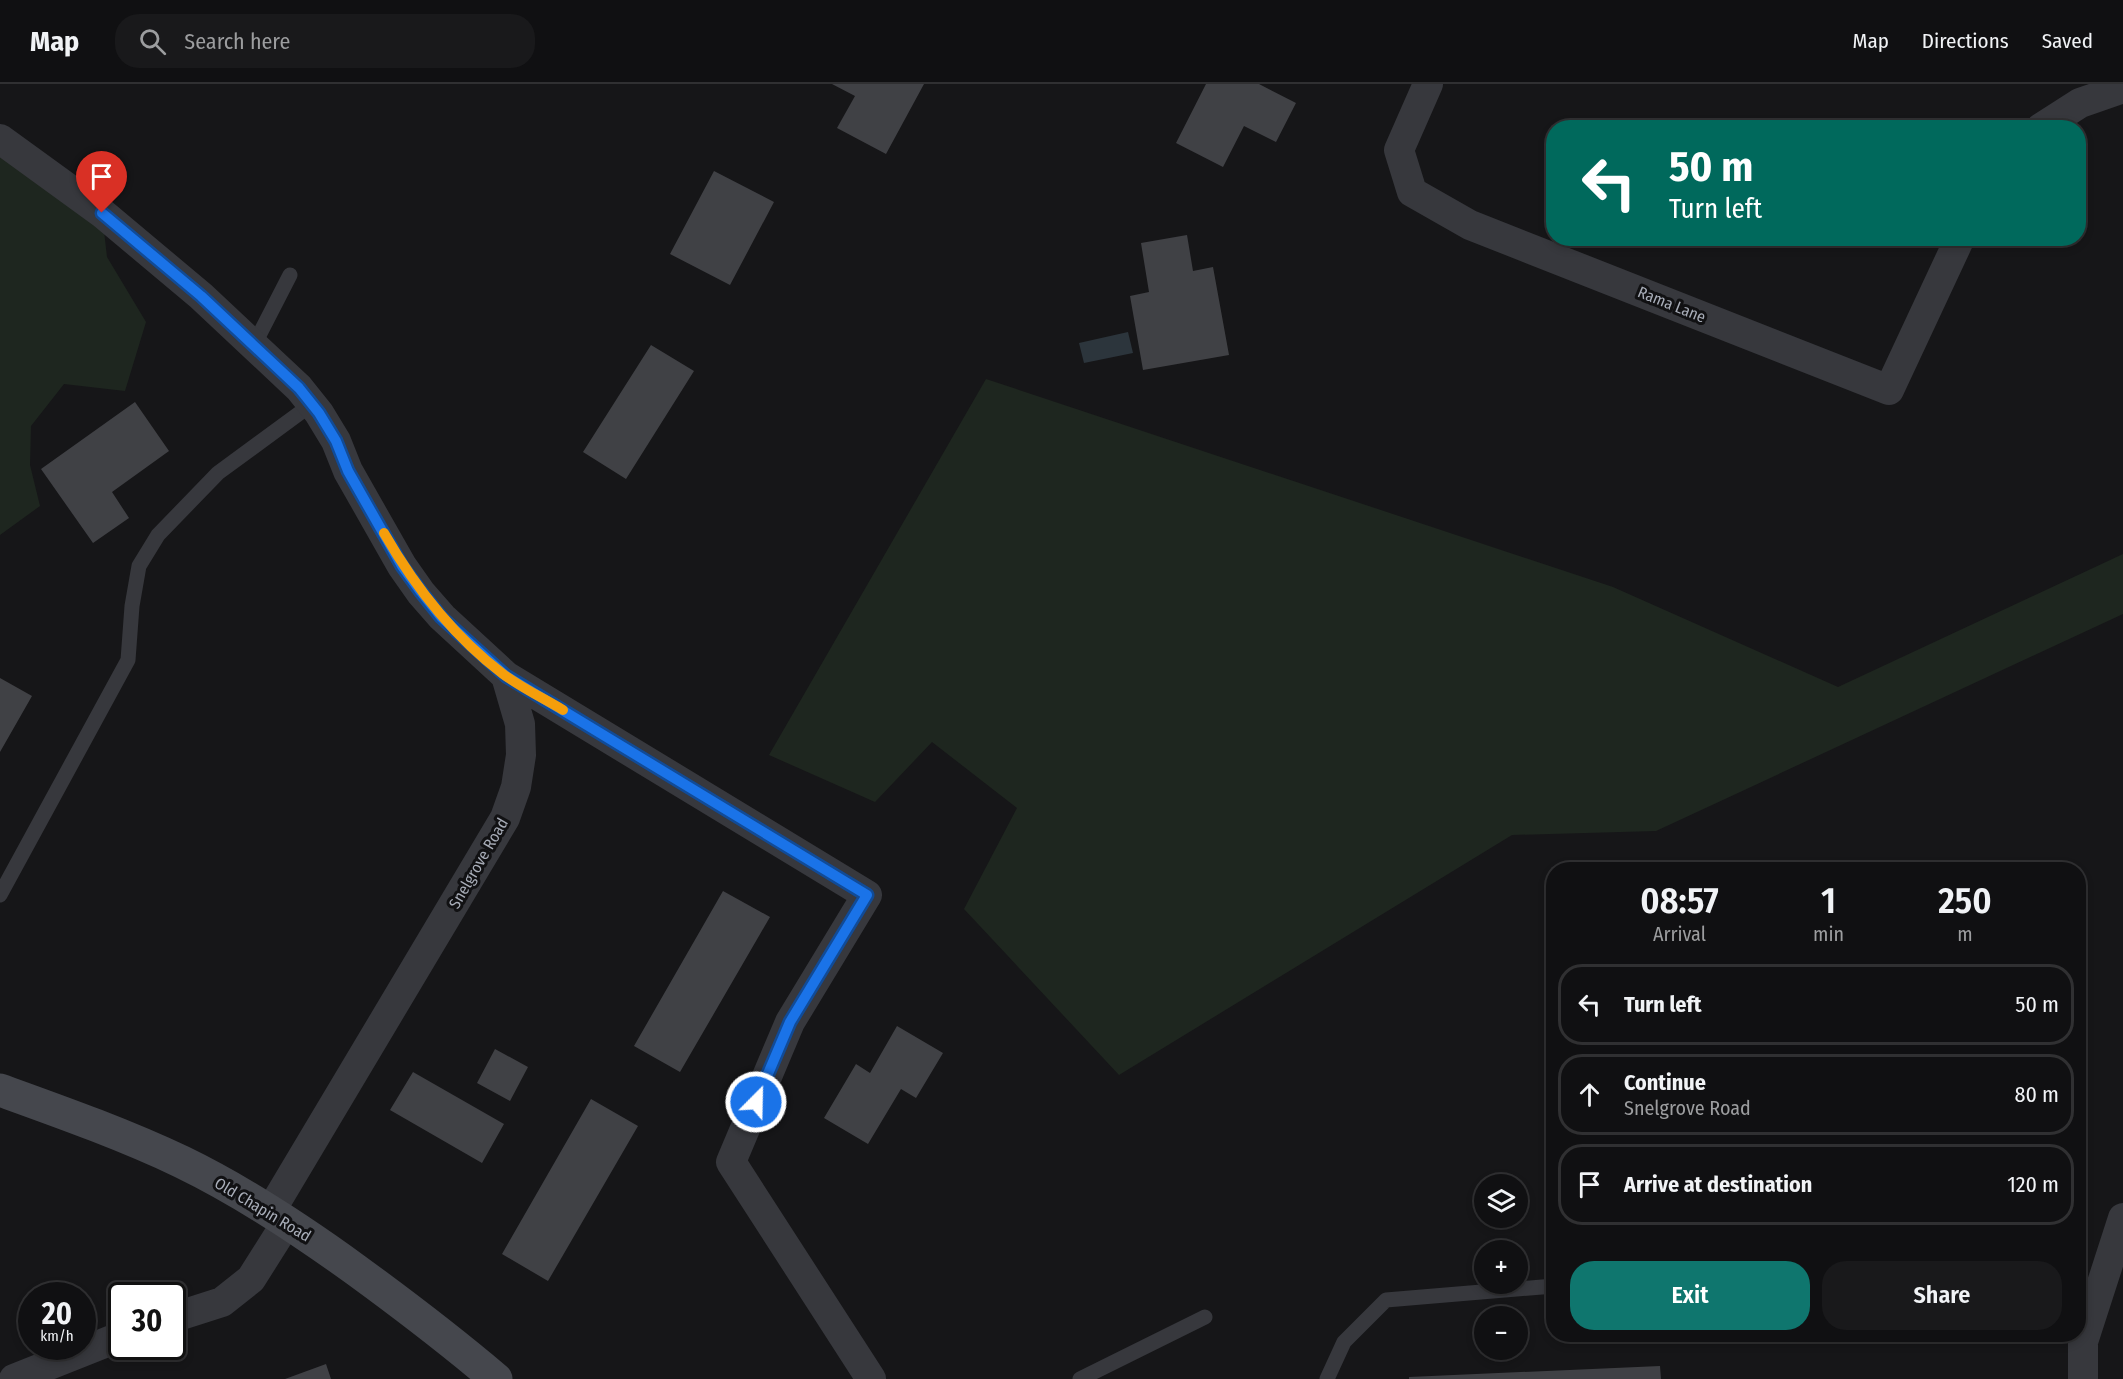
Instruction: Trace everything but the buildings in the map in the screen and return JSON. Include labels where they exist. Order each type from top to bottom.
[{"type":"street","name":"Rama Lane","points":[[1428,84],[1399,150],[1412,192],[1470,225],[1889,390],[1956,246]]},
{"type":"street","points":[[2053,120],[2080,103],[2123,88]]},
{"type":"street","points":[[0,139],[102,213],[201,296],[299,388],[336,441],[348,471],[402,566],[441,617],[506,676],[867,895],[790,1022],[731,1162],[871,1379]]},
{"type":"street","name":"Snelgrove Road","points":[[186,1314],[222,1302],[250,1279],[278,1217],[505,818],[516,787],[520,755],[520,724],[506,676]]},
{"type":"street","name":"Old Chapin Road","points":[[0,1090],[95,1124],[182,1162],[278,1217],[436,1329],[496,1379]]},
{"type":"street","points":[[2086,1333],[2123,1218]]},
{"type":"street","points":[[14,1379],[108,1342]]},
{"type":"street","points":[[2083,1342],[2083,1379]]},
{"type":"lane","points":[[254,345],[290,275]]},
{"type":"lane","points":[[0,895],[128,660],[132,606],[139,566],[158,535],[218,473],[312,404]]},
{"type":"lane","points":[[1327,1379],[1344,1342],[1386,1300],[1546,1287]]},
{"type":"lane","points":[[1080,1379],[1205,1317]]},
{"type":"shaded area","points":[[0,139],[102,213],[107,257],[146,322],[125,391],[64,384],[31,426],[30,465],[40,506],[0,535]]},
{"type":"shaded area","points":[[1128,332],[1133,353],[1084,363],[1079,343]]},
{"type":"shaded area","points":[[986,379],[1613,587],[1838,687],[2123,554],[2123,614],[1656,831],[1512,835],[1119,1075],[964,909],[1017,808],[932,742],[875,802],[769,755]]},
{"type":"slow traffic","points":[[384,533],[402,566],[441,617],[506,676],[563,710]]},
{"type":"route","points":[[102,213],[201,296],[299,388],[319,413],[336,441],[348,471],[411,579],[441,617],[494,666],[506,676],[867,895],[790,1022],[756,1102]]}]
